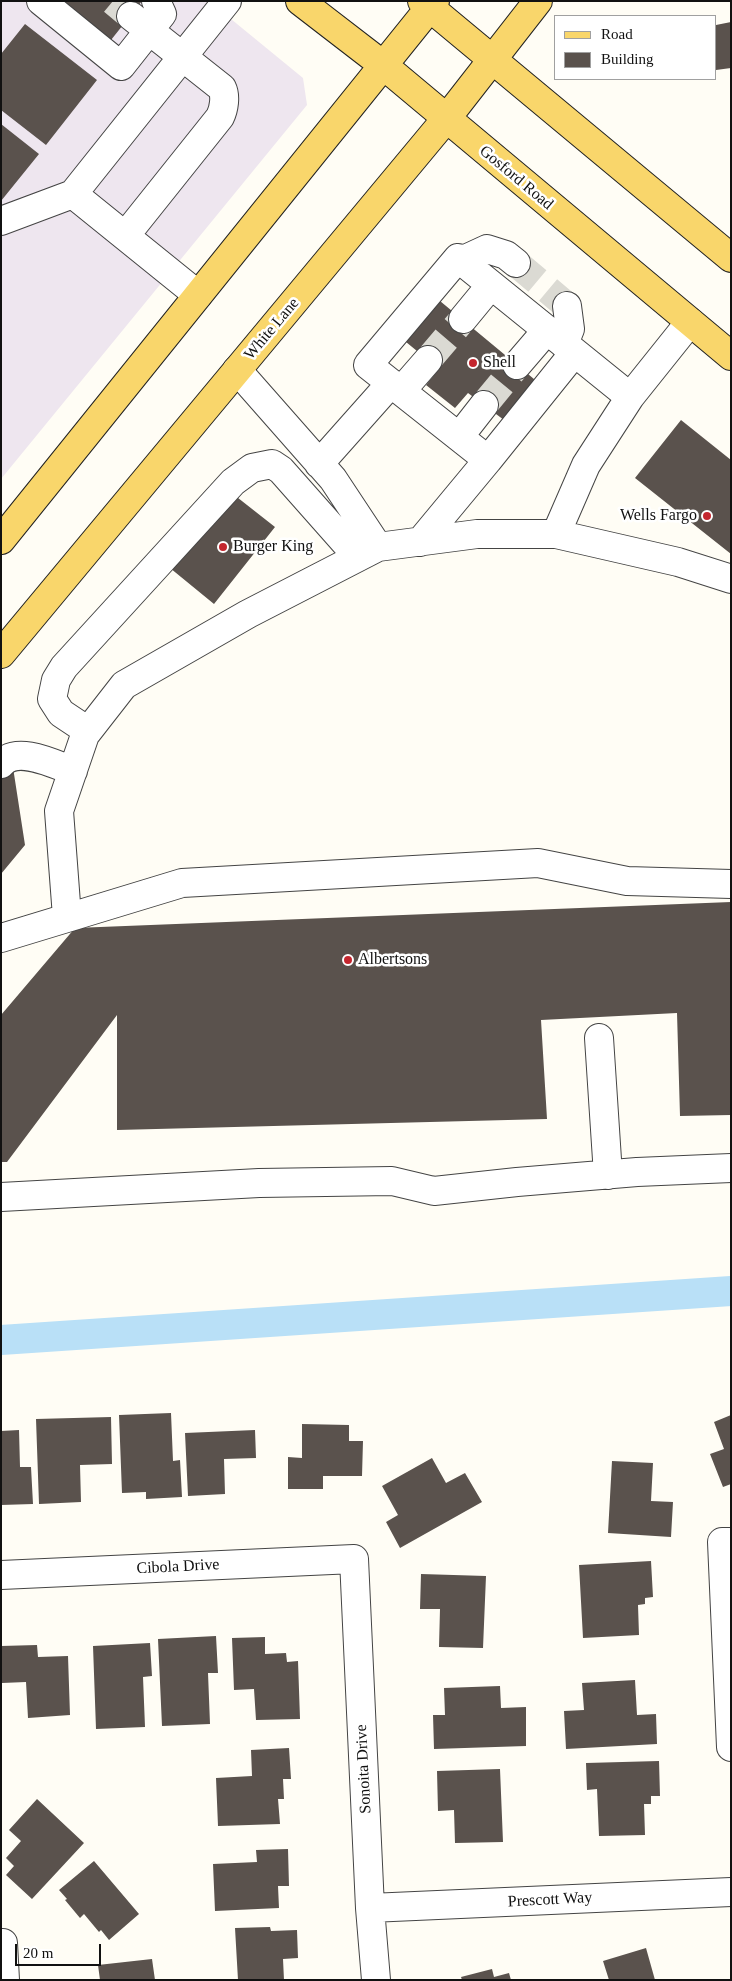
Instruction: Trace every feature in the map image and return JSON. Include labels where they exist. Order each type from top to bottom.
[{"type":"main road","name":"Gosford Road","points":[[300,1],[383,65],[731,356]]},
{"type":"main road","name":"White Lane","points":[[1,654],[446,119],[538,1]]},
{"type":"main road","points":[[1,540],[383,65],[429,3],[731,258]]},
{"type":"street","points":[[41,1],[120,66],[140,23],[162,14],[156,1]]},
{"type":"street","points":[[1,221],[73,194],[227,1]]},
{"type":"street","points":[[125,236],[222,112],[224,92],[222,88],[140,23]]},
{"type":"street","points":[[73,194],[198,295]]},
{"type":"street","points":[[461,261],[487,248],[506,255],[516,264]]},
{"type":"street","points":[[488,460],[368,365],[458,258],[630,397]]},
{"type":"street","points":[[463,319],[492,285]]},
{"type":"street","points":[[420,542],[488,460],[562,343],[570,329],[567,306]]},
{"type":"street","points":[[556,534],[586,465],[630,397],[690,322]]},
{"type":"street","points":[[517,365],[562,343]]},
{"type":"street","points":[[319,464],[396,387],[428,360]]},
{"type":"street","points":[[238,370],[333,479],[368,552]]},
{"type":"street","points":[[459,437],[484,405]]},
{"type":"street","points":[[88,731],[61,713],[52,699],[56,680],[64,667],[233,482],[252,468],[272,464],[281,470],[368,552]]},
{"type":"street","points":[[68,918],[60,811],[85,735],[124,684],[248,614],[368,552],[477,534],[556,534],[678,562],[731,579]]},
{"type":"street","points":[[1,764],[17,756],[39,758],[73,771]]},
{"type":"street","points":[[1,938],[182,882],[538,863],[627,881],[731,884]]},
{"type":"street","points":[[599,1038],[608,1175]]},
{"type":"street","points":[[1,1196],[287,1182],[392,1182],[434,1191],[517,1182],[731,1168]]},
{"type":"street","points":[[731,1542],[722,1542],[731,1746]]},
{"type":"street","name":"Cibola Drive","points":[[1,1574],[354,1559]]},
{"type":"street","name":"Sonoita Drive","points":[[354,1559],[370,1908],[376,1980]]},
{"type":"street","name":"Prescott Way","points":[[370,1908],[731,1892]]},
{"type":"street","points":[[1,1943],[3,1943],[5,1980]]},
{"type":"shaded area","points":[[1,1],[209,1],[303,78],[307,105],[1,479]]},
{"type":"building","points":[[62,1],[142,1],[111,40]]},
{"type":"building","points":[[731,22],[731,68],[717,70],[717,25]]},
{"type":"building","points":[[25,24],[97,80],[46,145],[1,110],[1,54]]},
{"type":"building","points":[[1,124],[39,154],[1,201]]},
{"type":"building","name":"Shell","points":[[440,301],[540,384],[508,423],[468,393],[455,408],[426,385],[439,369],[406,342]]},
{"type":"building","name":"Wells Fargo","points":[[681,420],[731,460],[731,554],[635,478]]},
{"type":"building","name":"Burger King","points":[[233,494],[275,527],[214,604],[170,568]]},
{"type":"building","points":[[12,761],[25,845],[1,874],[1,774]]},
{"type":"building","points":[[731,902],[731,1115],[680,1116],[677,1013],[541,1020],[547,1119],[117,1130],[117,1015],[7,1162],[1,1162],[1,1015],[75,928]]},
{"type":"building","points":[[171,1413],[173,1461],[180,1460],[182,1497],[146,1499],[146,1492],[122,1493],[119,1415]]},
{"type":"building","points":[[731,1415],[731,1484],[723,1487],[710,1454],[724,1449],[714,1422]]},
{"type":"building","points":[[111,1417],[112,1464],[80,1465],[81,1502],[39,1504],[36,1419]]},
{"type":"building","points":[[302,1424],[349,1425],[349,1441],[363,1441],[362,1476],[323,1476],[323,1489],[288,1489],[288,1457],[302,1458]]},
{"type":"building","points":[[19,1430],[20,1467],[31,1467],[33,1504],[1,1505],[1,1431]]},
{"type":"building","points":[[255,1430],[256,1458],[224,1459],[225,1494],[188,1496],[185,1433]]},
{"type":"building","points":[[432,1458],[446,1483],[465,1473],[482,1502],[400,1548],[386,1522],[398,1515],[382,1486]]},
{"type":"building","points":[[612,1461],[653,1463],[651,1501],[673,1502],[671,1537],[608,1533]]},
{"type":"building","points":[[651,1561],[653,1597],[645,1598],[645,1604],[638,1605],[639,1635],[583,1638],[579,1565]]},
{"type":"building","points":[[421,1574],[486,1576],[483,1648],[439,1647],[440,1609],[420,1609]]},
{"type":"building","points":[[216,1636],[218,1673],[208,1673],[210,1724],[162,1726],[158,1639]]},
{"type":"building","points":[[265,1637],[265,1654],[286,1653],[287,1662],[298,1661],[300,1719],[256,1720],[254,1689],[234,1690],[232,1638]]},
{"type":"building","points":[[150,1643],[152,1676],[143,1677],[145,1727],[96,1729],[93,1646]]},
{"type":"building","points":[[37,1645],[38,1657],[68,1656],[70,1715],[28,1718],[26,1682],[2,1683],[1,1646]]},
{"type":"building","points":[[635,1680],[637,1715],[656,1714],[657,1744],[566,1749],[564,1711],[584,1710],[582,1683]]},
{"type":"building","points":[[500,1686],[501,1708],[526,1707],[526,1746],[434,1749],[433,1715],[445,1715],[444,1688]]},
{"type":"building","points":[[289,1748],[291,1779],[283,1779],[284,1799],[278,1799],[280,1824],[218,1826],[216,1778],[252,1776],[251,1750]]},
{"type":"building","points":[[659,1761],[660,1796],[651,1796],[651,1804],[644,1804],[645,1835],[599,1836],[597,1789],[587,1790],[586,1763]]},
{"type":"building","points":[[500,1769],[503,1842],[455,1843],[454,1810],[438,1811],[437,1771]]},
{"type":"building","points":[[37,1799],[84,1843],[32,1899],[6,1875],[14,1866],[6,1858],[21,1841],[9,1830]]},
{"type":"building","points":[[288,1849],[289,1886],[278,1886],[279,1908],[215,1911],[213,1864],[257,1862],[256,1850]]},
{"type":"building","points":[[94,1861],[139,1914],[109,1940],[101,1930],[99,1932],[84,1914],[80,1918],[59,1890]]},
{"type":"building","points":[[270,1927],[271,1931],[297,1930],[298,1958],[283,1959],[284,1980],[238,1980],[235,1928]]},
{"type":"building","points":[[646,1948],[655,1980],[609,1980],[603,1961]]},
{"type":"building","points":[[152,1959],[155,1980],[100,1980],[98,1965]]},
{"type":"building","points":[[492,1969],[494,1977],[509,1973],[511,1980],[462,1980],[461,1977]]},
{"type":"waterway","points":[[1,1340],[731,1291]]},
{"type":"tunnel","points":[[113,1],[131,16]]},
{"type":"tunnel","points":[[516,263],[567,306]]},
{"type":"tunnel","points":[[428,360],[463,319]]},
{"type":"tunnel","points":[[484,405],[517,365]]},
{"type":"place","name":"Shell","points":[[473,363]]},
{"type":"place","name":"Wells Fargo","points":[[707,516]]},
{"type":"place","name":"Burger King","points":[[223,547]]},
{"type":"place","name":"Albertsons","points":[[348,960]]}]
